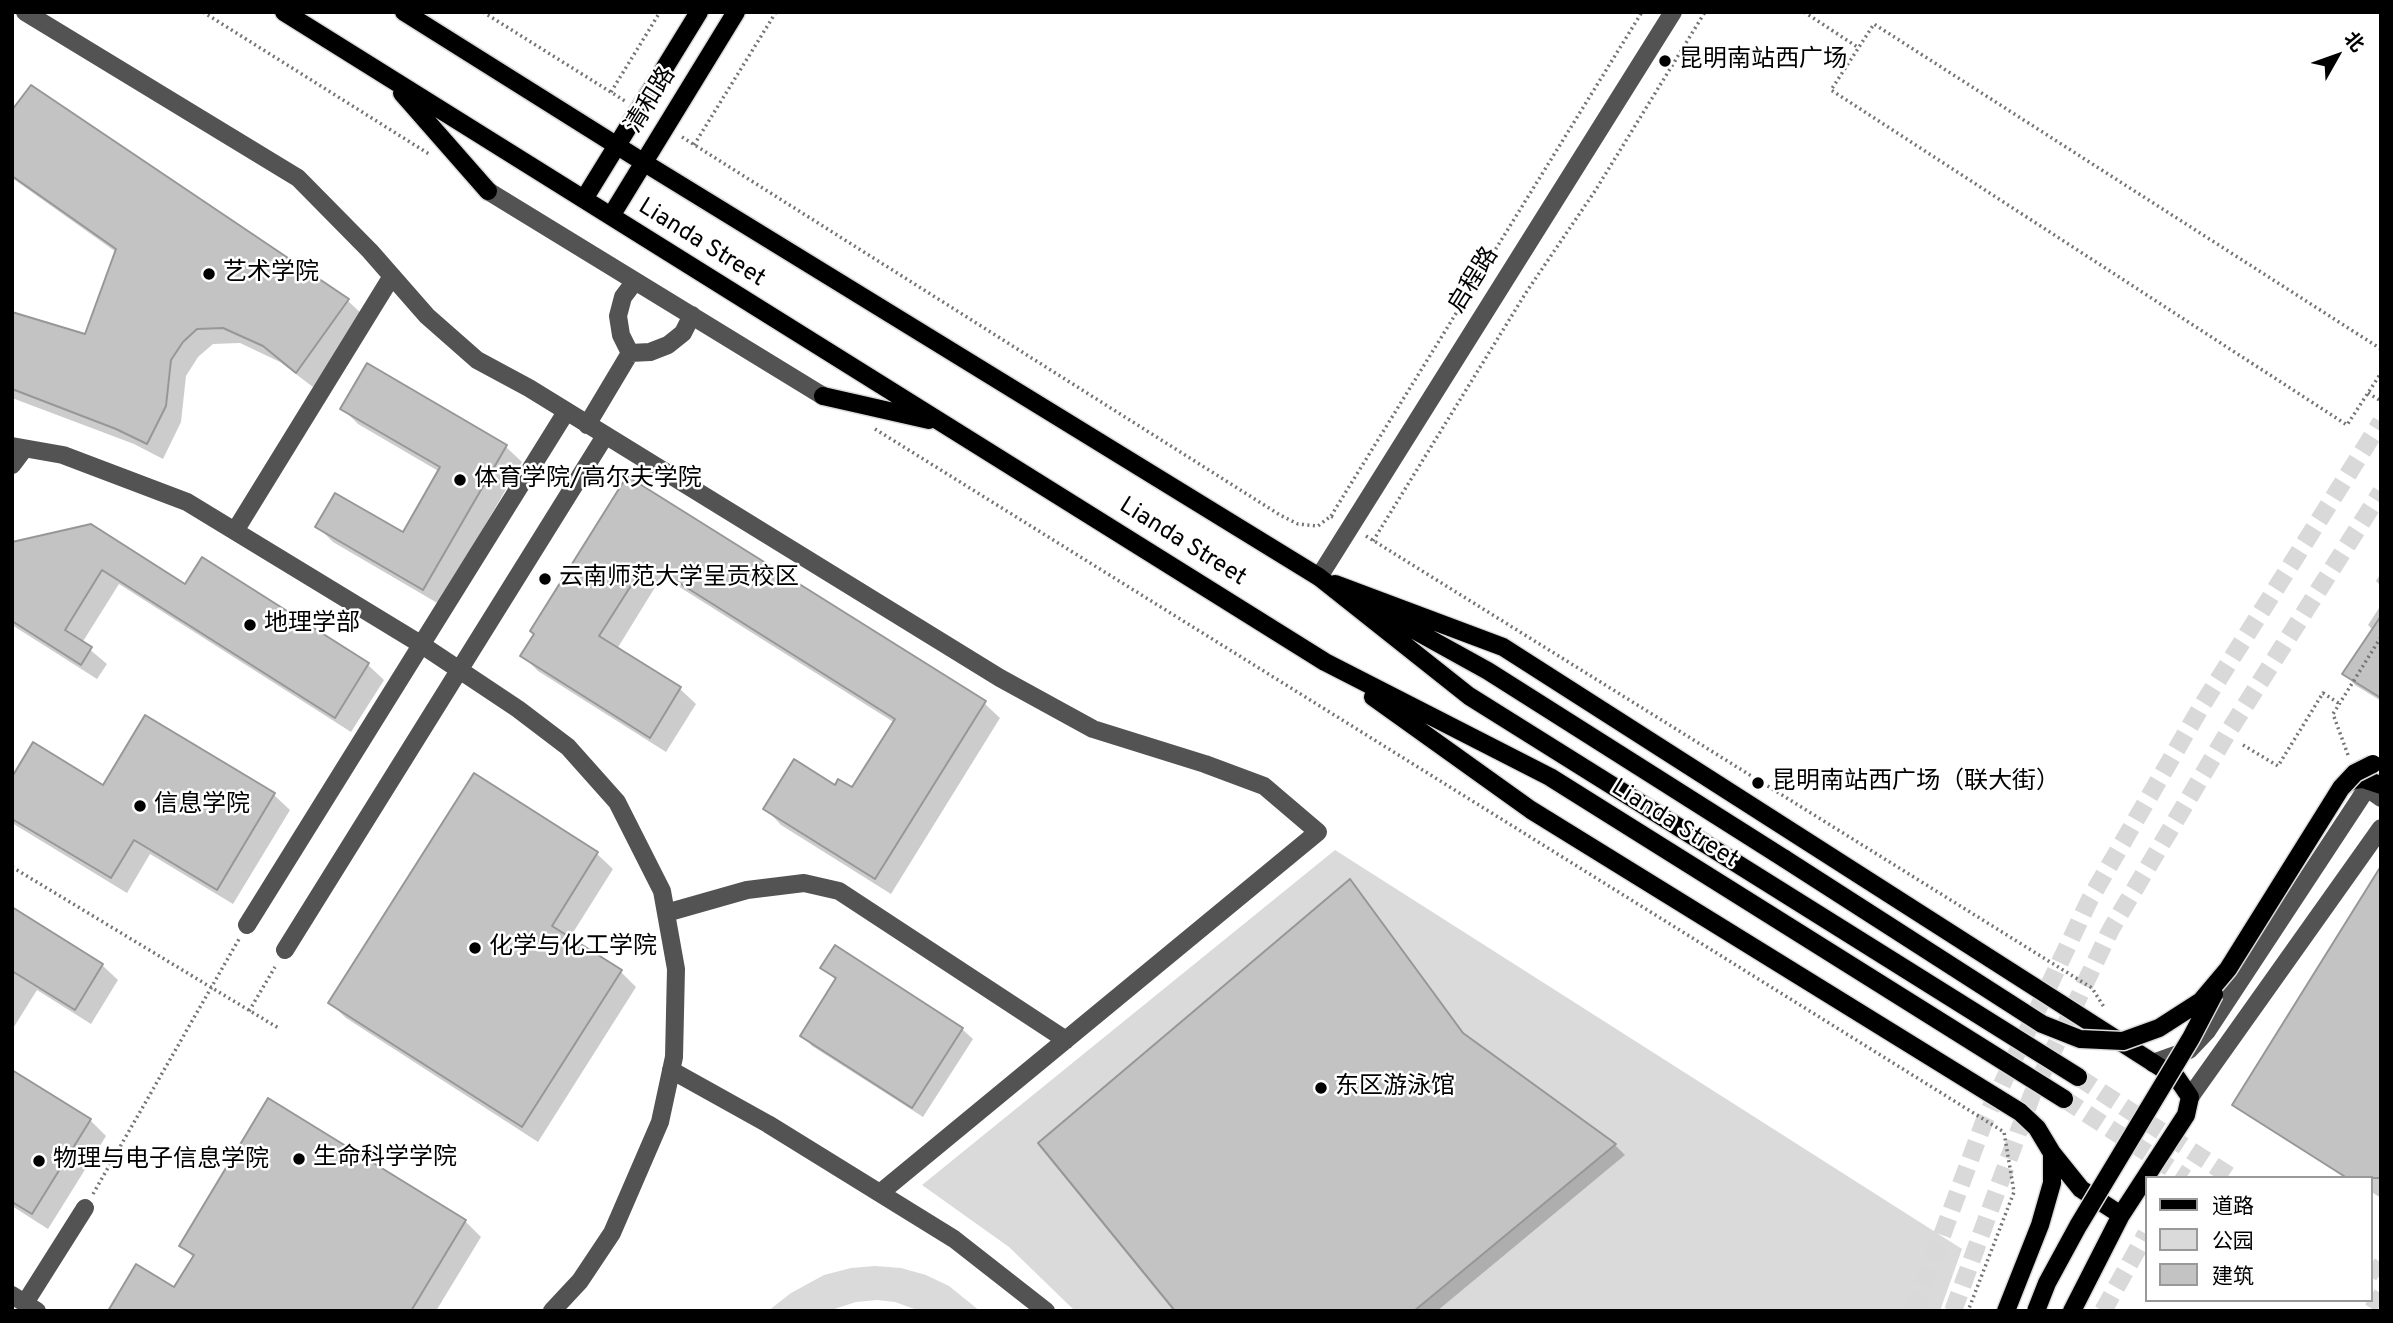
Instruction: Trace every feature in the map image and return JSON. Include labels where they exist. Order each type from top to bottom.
[{"type":"main road","name":"Lianda Street","points":[[284,12],[1325,662],[1549,777],[2064,1099]]},
{"type":"main road","name":"Lianda Street","points":[[404,12],[617,146],[1319,577],[1469,696],[2078,1077]]},
{"type":"main road","name":"清和路","points":[[584,199],[699,12]]},
{"type":"main road","name":"清和路","points":[[611,216],[736,12]]},
{"type":"main road","points":[[388,77],[488,191]]},
{"type":"main road","points":[[823,396],[943,423]]},
{"type":"main road","points":[[1319,577],[1488,671],[2042,1024],[2080,1039],[2123,1041],[2159,1028],[2201,1001],[2228,969]]},
{"type":"main road","points":[[1319,577],[1503,648],[2177,1078],[2190,1097],[2186,1115],[2146,1176]]},
{"type":"main road","points":[[1325,662],[1531,810],[2020,1112],[2036,1128],[2081,1189],[2121,1215]]},
{"type":"main road","points":[[2036,1311],[2047,1283],[2078,1226],[2191,1038],[2228,969],[2340,788],[2355,773],[2381,763]]},
{"type":"main road","points":[[2340,788],[2353,780],[2363,779],[2381,785]]},
{"type":"main road","points":[[2006,1311],[2040,1225],[2052,1183],[2052,1153]]},
{"type":"main road","points":[[2073,1311],[2121,1215],[2144,1180]]},
{"type":"street","points":[[25,12],[298,178],[427,316],[477,360],[529,388],[1000,678],[1093,729],[1205,764],[1264,786],[1318,832],[880,1194]]},
{"type":"street","name":"启程路","points":[[1319,577],[1673,12]]},
{"type":"street","points":[[488,191],[823,396]]},
{"type":"street","points":[[235,531],[392,276]]},
{"type":"street","points":[[630,353],[621,335],[618,316],[623,297],[635,281]]},
{"type":"street","points":[[630,353],[650,352],[668,345],[683,332],[692,315]]},
{"type":"street","points":[[587,425],[630,353]]},
{"type":"street","points":[[247,925],[566,412]]},
{"type":"street","points":[[285,950],[605,436]]},
{"type":"street","points":[[12,465],[18,448],[63,455],[187,502],[460,670],[568,747],[617,802],[662,891],[676,969],[674,1057],[660,1122],[612,1233],[580,1281],[552,1311]]},
{"type":"street","points":[[2153,1063],[2189,1050],[2207,1031],[2367,788],[2381,798]]},
{"type":"street","points":[[2190,1097],[2381,828]]},
{"type":"street","points":[[666,913],[747,890],[804,883],[839,891],[1066,1040]]},
{"type":"street","points":[[671,1070],[768,1124],[954,1239],[1046,1311]]},
{"type":"street","points":[[25,1303],[85,1208]]},
{"type":"path","points":[[203,12],[431,156]]},
{"type":"path","points":[[483,12],[639,110]]},
{"type":"path","points":[[611,92],[660,12]]},
{"type":"path","points":[[694,145],[776,12]]},
{"type":"path","points":[[665,126],[1280,515],[1298,524],[1318,526],[1331,516],[1642,12]]},
{"type":"path","points":[[1373,541],[1705,12]]},
{"type":"path","points":[[1804,12],[1859,48]]},
{"type":"path","points":[[2381,349],[1874,24],[1831,90],[2347,425],[2381,373]]},
{"type":"path","points":[[2368,393],[2381,401]]},
{"type":"path","points":[[870,426],[2004,1132],[2014,1192],[1968,1311]]},
{"type":"path","points":[[1331,516],[1350,525],[2092,988],[2104,1008]]},
{"type":"path","points":[[2355,773],[2333,714],[2381,638]]},
{"type":"path","points":[[2243,745],[2278,766],[2323,693],[2340,704]]},
{"type":"path","points":[[12,867],[280,1029]]},
{"type":"path","points":[[85,1208],[247,925]]},
{"type":"path","points":[[248,1011],[285,950]]},
{"type":"green space","points":[[1335,850],[1962,1249],[1940,1311],[1075,1311],[1009,1247],[922,1185]]},
{"type":"green space","points":[[851,1268],[901,1268],[926,1275],[949,1286],[980,1311],[920,1311],[895,1302],[877,1300],[856,1302],[828,1311],[768,1311],[791,1293],[824,1275]]},
{"type":"building","name":"艺术学院","points":[[31,85],[349,299],[296,373],[263,346],[223,328],[197,329],[183,342],[171,360],[166,406],[147,444],[116,429],[12,389],[12,312],[85,334],[116,249],[12,176],[12,110]]},
{"type":"building","name":"体育学院/高尔夫学院","points":[[367,363],[507,445],[423,590],[315,527],[335,493],[403,532],[440,467],[340,409]]},
{"type":"building","points":[[627,476],[986,701],[875,879],[763,809],[794,759],[835,785],[838,779],[852,787],[895,719],[646,562],[599,636],[681,687],[650,738],[520,656],[534,634],[530,631]]},
{"type":"building","name":"地理学部","points":[[91,524],[185,584],[202,557],[369,663],[335,718],[102,570],[65,630],[92,647],[81,665],[12,621],[12,542]]},
{"type":"building","points":[[2381,616],[2381,698],[2342,674]]},
{"type":"building","name":"信息学院","points":[[145,715],[275,793],[217,890],[134,840],[111,878],[12,819],[12,777],[33,742],[103,785]]},
{"type":"building","name":"化学与化工学院","points":[[474,773],[598,852],[552,926],[622,970],[522,1127],[328,1003]]},
{"type":"building","points":[[2381,866],[2381,1178],[2344,1176],[2232,1105]]},
{"type":"building","name":"东区游泳馆","points":[[1350,879],[1463,1033],[1616,1144],[1414,1311],[1175,1311],[1038,1143]]},
{"type":"building","points":[[12,907],[103,964],[75,1010],[12,971]]},
{"type":"building","points":[[835,945],[963,1028],[912,1108],[800,1036],[836,978],[820,968]]},
{"type":"building","name":"物理与电子信息学院","points":[[12,1070],[91,1119],[32,1214],[12,1202]]},
{"type":"building","name":"生命科学学院","points":[[268,1098],[466,1220],[411,1311],[108,1311],[136,1264],[174,1287],[194,1255],[179,1246]]},
{"type":"tunnel","points":[[1914,1311],[1984,1122],[2090,899],[2201,707],[2381,422]]},
{"type":"tunnel","points":[[1953,1311],[2032,1095],[2111,929],[2227,734],[2381,492]]},
{"type":"tunnel","points":[[2078,1077],[2230,1176]]},
{"type":"tunnel","points":[[2064,1099],[2183,1176]]},
{"type":"tunnel","points":[[2103,1311],[2144,1238]]},
{"type":"tunnel","points":[[2372,1267],[2381,1273]]},
{"type":"tunnel","points":[[2372,1298],[2381,1304]]},
{"type":"place","name":"昆明南站西广场","points":[[1665,61]]},
{"type":"place","name":"艺术学院","points":[[209,274]]},
{"type":"place","name":"体育学院/高尔夫学院","points":[[460,480]]},
{"type":"place","name":"云南师范大学呈贡校区","points":[[545,579]]},
{"type":"place","name":"地理学部","points":[[250,625]]},
{"type":"place","name":"昆明南站西广场（联大街）","points":[[1758,783]]},
{"type":"place","name":"信息学院","points":[[140,806]]},
{"type":"place","name":"化学与化工学院","points":[[475,948]]},
{"type":"place","name":"东区游泳馆","points":[[1321,1088]]},
{"type":"place","name":"生命科学学院","points":[[299,1159]]},
{"type":"place","name":"物理与电子信息学院","points":[[39,1161]]}]
